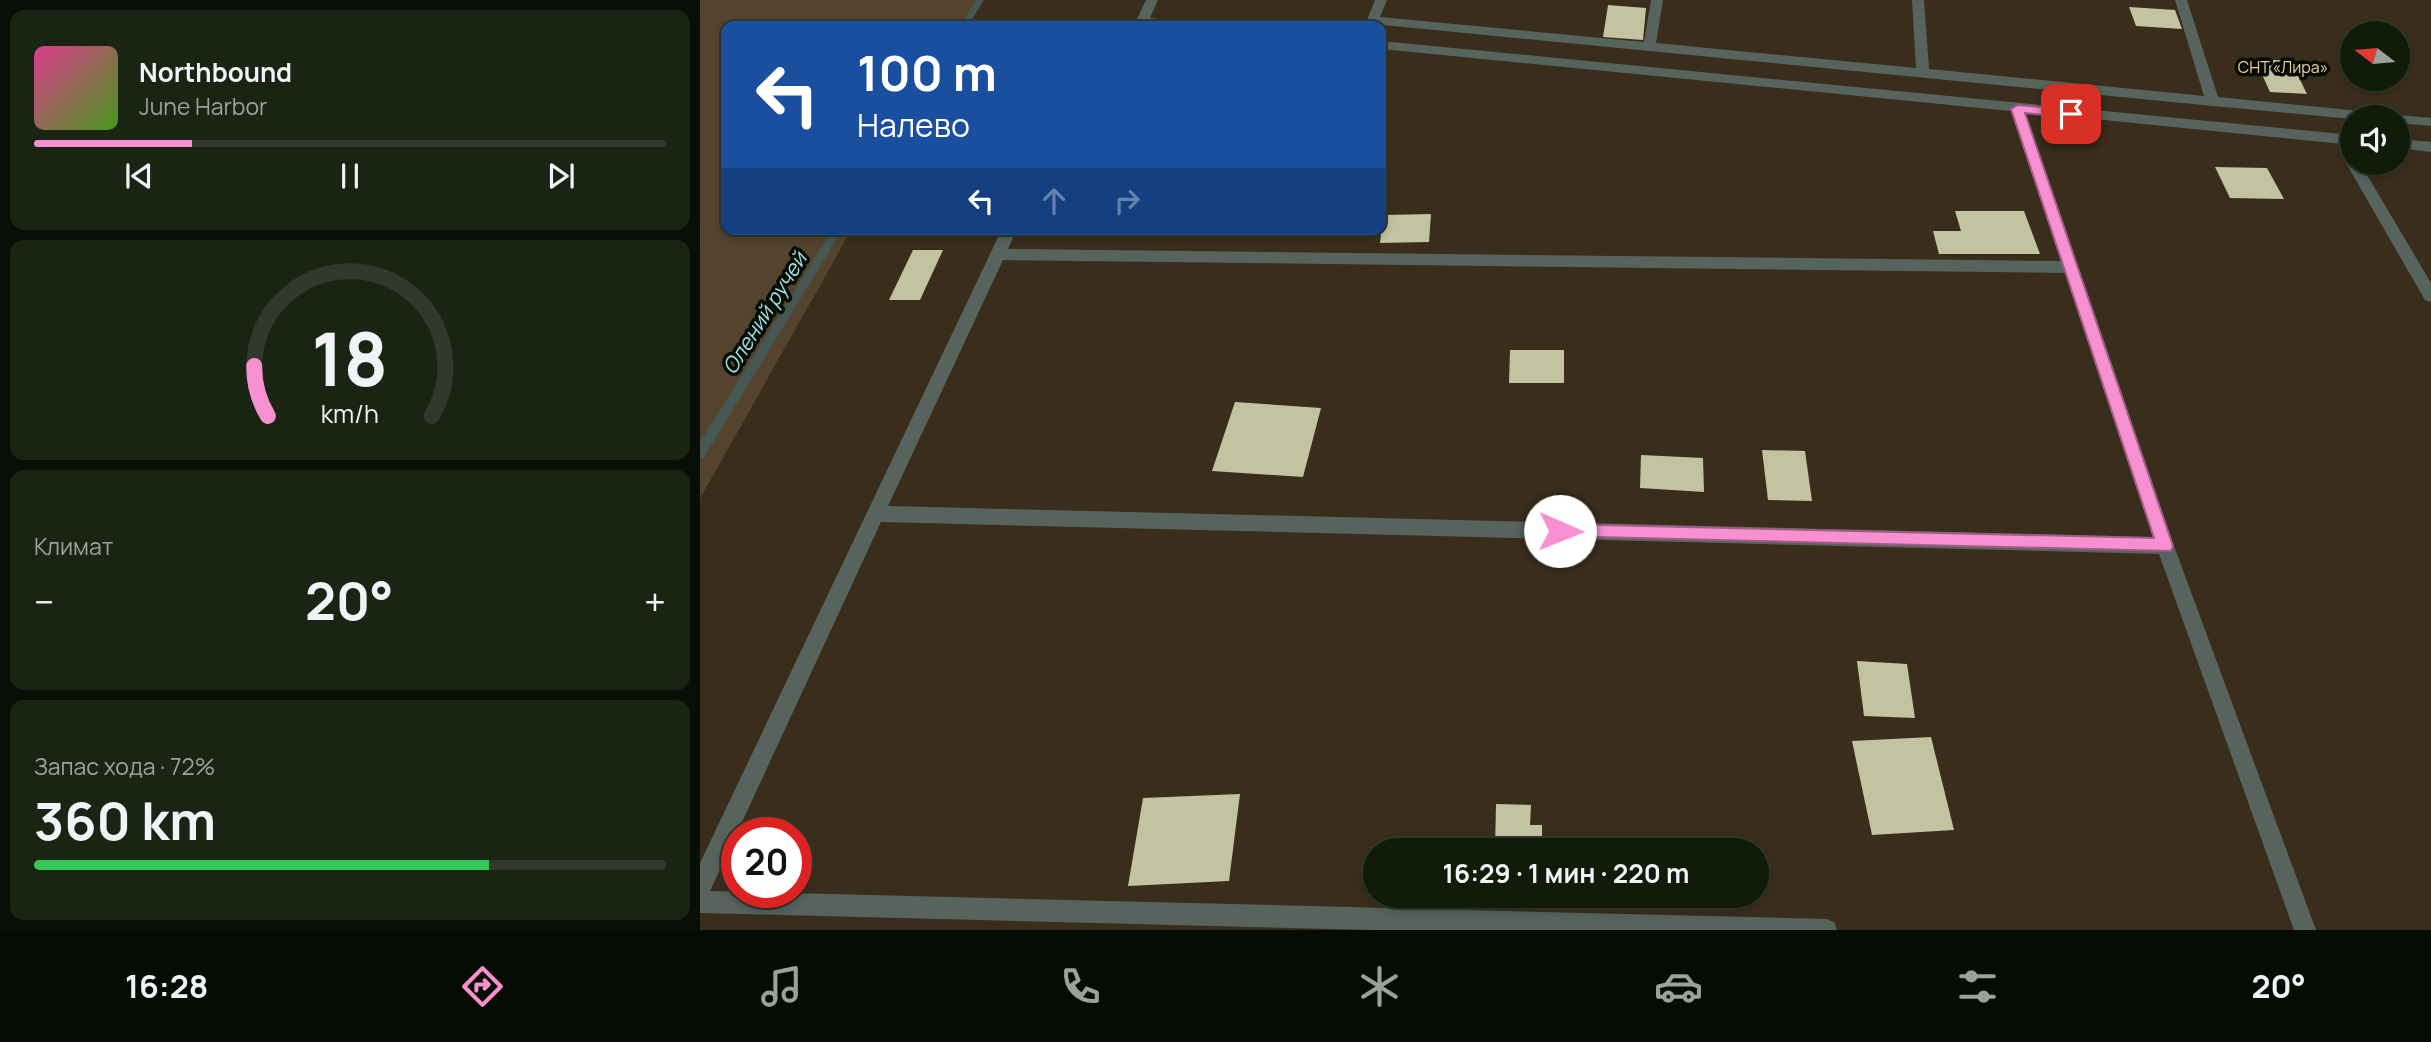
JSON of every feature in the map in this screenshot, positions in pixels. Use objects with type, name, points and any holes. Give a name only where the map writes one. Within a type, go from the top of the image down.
[{"type":"street","points":[[1140,21],[1152,0]]},
{"type":"street","points":[[1381,0],[1373,20],[1383,21]]},
{"type":"street","points":[[1649,48],[1657,0]]},
{"type":"street","points":[[1918,0],[1923,73]]},
{"type":"street","points":[[2181,0],[2213,102]]},
{"type":"street","points":[[1386,21],[2340,113]]},
{"type":"street","points":[[1386,46],[2340,140]]},
{"type":"street","points":[[2018,109],[2165,546],[2305,930]]},
{"type":"street","points":[[2410,120],[2431,122]]},
{"type":"street","points":[[2410,145],[2431,147]]},
{"type":"street","points":[[2360,175],[2431,296]]},
{"type":"street","points":[[700,887],[1007,235]]},
{"type":"street","points":[[998,254],[2069,267]]},
{"type":"street","points":[[874,514],[2165,546]]},
{"type":"street","points":[[700,902],[1826,930]]},
{"type":"green space","name":"СНТ «Лира»","points":[[981,0],[2431,0],[2431,930],[700,930],[700,499],[849,235],[1386,235],[1386,21],[969,21]]},
{"type":"shaded area","points":[[700,0],[981,0],[969,21],[721,21],[721,235],[849,235],[700,499]]},
{"type":"building","points":[[1608,5],[1646,8],[1643,40],[1603,37]]},
{"type":"building","points":[[2129,7],[2175,10],[2182,29],[2136,26]]},
{"type":"building","points":[[2255,59],[2291,61],[2307,94],[2270,92]]},
{"type":"building","points":[[2215,167],[2267,168],[2284,199],[2230,198]]},
{"type":"building","points":[[1955,211],[2024,211],[2040,254],[1939,254],[1933,231],[1961,231]]},
{"type":"building","points":[[1431,214],[1429,242],[1380,243],[1381,235],[1386,235],[1386,215]]},
{"type":"building","points":[[913,250],[943,250],[920,300],[889,300]]},
{"type":"building","points":[[1510,350],[1564,350],[1564,383],[1509,383]]},
{"type":"building","points":[[1235,402],[1321,408],[1303,477],[1212,471]]},
{"type":"building","points":[[1762,450],[1805,451],[1812,501],[1768,500]]},
{"type":"building","points":[[1641,455],[1703,458],[1704,492],[1640,488]]},
{"type":"building","points":[[1857,661],[1907,664],[1915,718],[1864,716]]},
{"type":"building","points":[[1931,737],[1954,830],[1872,835],[1852,741]]},
{"type":"building","points":[[1240,794],[1229,881],[1128,886],[1143,798]]},
{"type":"building","points":[[1496,804],[1531,805],[1530,825],[1542,825],[1542,838],[1495,838]]},
{"type":"waterway","name":"Олений ручей","points":[[967,21],[980,0]]},
{"type":"waterway","name":"Олений ручей","points":[[700,453],[834,235]]},
{"type":"route","points":[[1560,531],[2165,546],[2018,109],[2071,114]]}]
